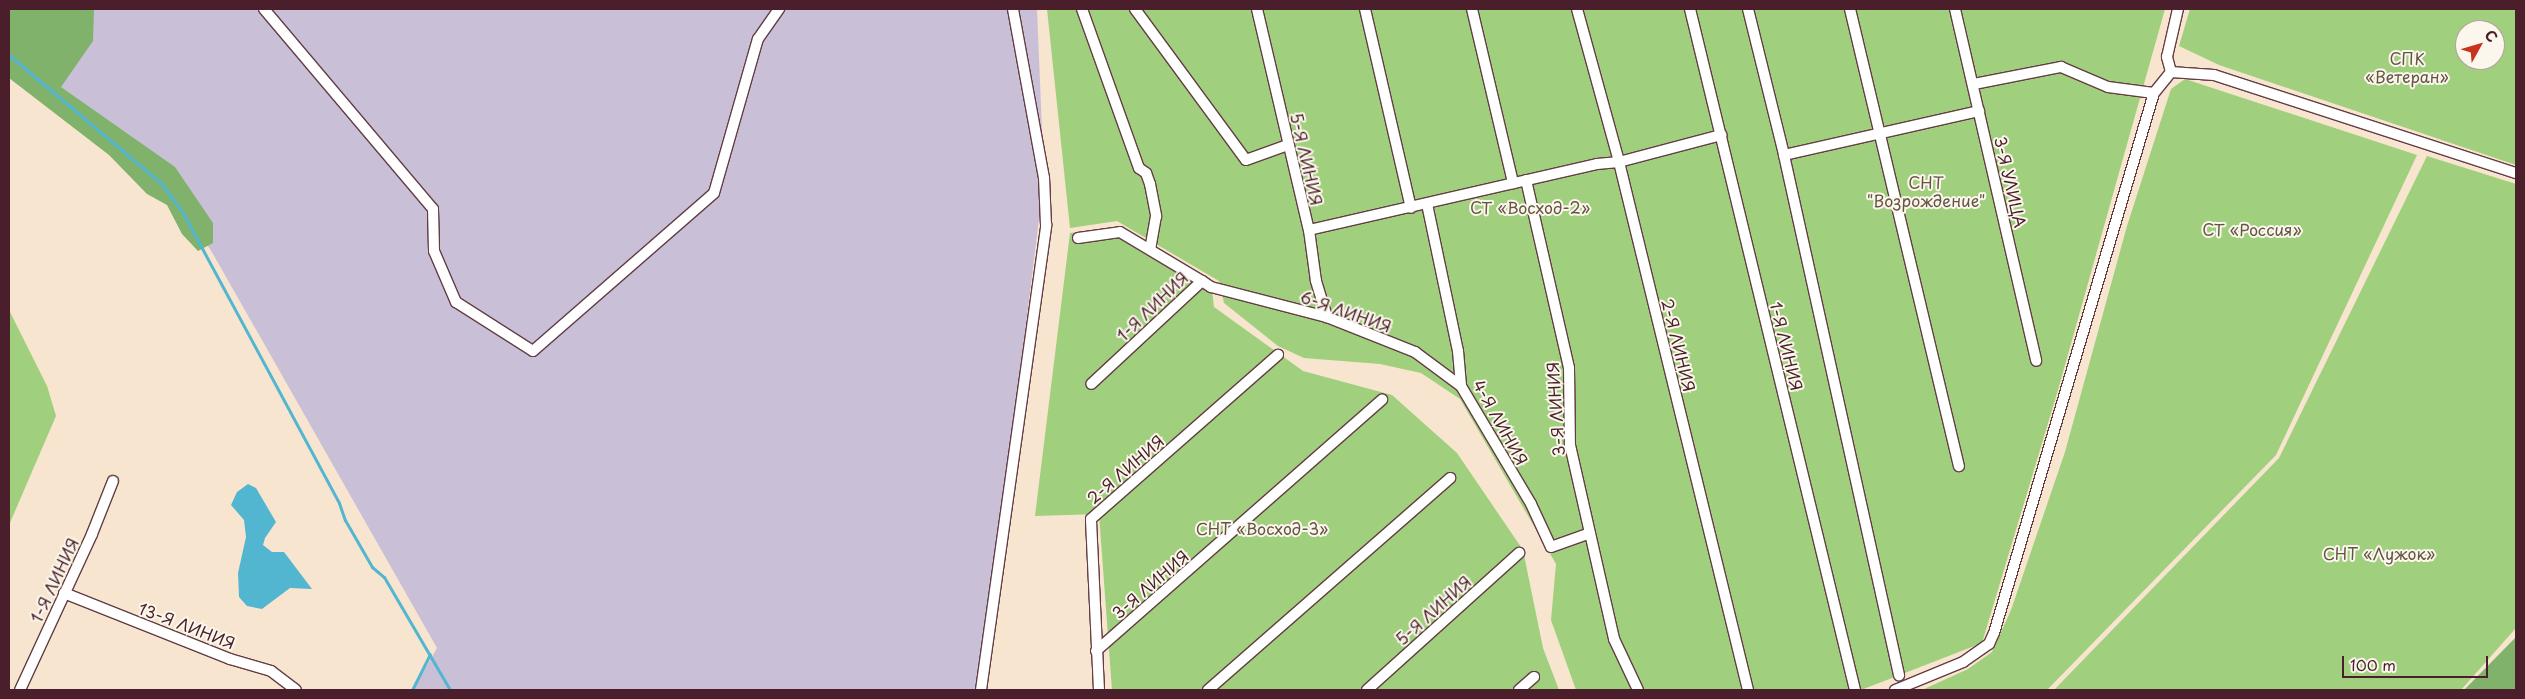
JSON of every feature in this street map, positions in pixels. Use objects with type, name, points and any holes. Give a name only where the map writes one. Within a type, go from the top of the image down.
[{"type":"street","points":[[264,9],[433,209],[434,250],[456,302],[533,350],[714,193],[758,39],[779,9]]},
{"type":"street","points":[[980,690],[1046,225],[1044,178],[1012,9]]},
{"type":"street","points":[[1082,9],[1139,168],[1146,173],[1150,184],[1156,216],[1150,248]]},
{"type":"street","points":[[1135,9],[1246,160],[1288,145]]},
{"type":"street","name":"5-Я ЛИНИЯ","points":[[1257,9],[1309,230],[1316,281],[1328,317]]},
{"type":"street","points":[[1365,9],[1411,208]]},
{"type":"street","points":[[1472,9],[1514,183]]},
{"type":"street","name":"2-Я ЛИНИЯ","points":[[1578,9],[1619,162],[1748,690]]},
{"type":"street","name":"1-Я ЛИНИЯ","points":[[1690,9],[1855,690]]},
{"type":"street","points":[[1748,9],[1784,155],[1899,675]]},
{"type":"street","points":[[1850,9],[1959,466]]},
{"type":"street","name":"3-Я УЛИЦА","points":[[1955,9],[1980,110],[2036,361]]},
{"type":"street","points":[[2172,72],[2167,57],[2178,9]]},
{"type":"street","points":[[1974,84],[2061,67],[2108,87],[2154,93]]},
{"type":"street","points":[[1895,690],[1963,662],[1989,644],[1994,633],[2154,93],[2172,72]]},
{"type":"street","points":[[2172,72],[2214,75],[2516,173]]},
{"type":"street","points":[[1784,155],[1980,110]]},
{"type":"street","points":[[1309,230],[1597,164],[1619,162],[1721,135]]},
{"type":"street","name":"3-Я ЛИНИЯ","points":[[1526,180],[1569,368],[1570,444],[1614,639],[1638,690]]},
{"type":"street","name":"4-Я ЛИНИЯ","points":[[1427,204],[1458,351],[1461,386],[1531,504],[1551,547],[1590,533]]},
{"type":"street","name":"1-Я ЛИНИЯ","points":[[1078,238],[1120,232],[1150,248],[1206,284],[1091,384]]},
{"type":"street","name":"6-Я ЛИНИЯ","points":[[1206,284],[1328,317],[1415,352],[1461,386]]},
{"type":"street","name":"2-Я ЛИНИЯ","points":[[1096,652],[1091,519],[1278,355]]},
{"type":"street","name":"3-Я ЛИНИЯ","points":[[1096,652],[1382,400]]},
{"type":"street","points":[[1208,690],[1450,478]]},
{"type":"street","name":"1-Я ЛИНИЯ","points":[[20,690],[113,481]]},
{"type":"street","name":"5-Я ЛИНИЯ","points":[[1367,690],[1519,553]]},
{"type":"street","name":"13-Я ЛИНИЯ","points":[[64,593],[230,659],[271,671],[296,690]]},
{"type":"street","points":[[1096,652],[1098,690]]},
{"type":"street","points":[[1519,690],[1534,677]]},
{"type":"shaded area","points":[[9,9],[1037,9],[1044,178],[981,690],[413,690],[437,648],[213,254],[162,173],[14,57]]},
{"type":"green space","points":[[9,9],[94,9],[93,41],[61,87],[175,167],[213,223],[213,243],[198,251],[182,234],[167,205],[147,194],[109,155],[9,78]]},
{"type":"green space","name":"СТ «Восход-2»","points":[[1047,9],[1687,9],[1855,690],[1576,690],[1551,620],[1556,564],[1460,399],[1421,373],[1380,364],[1304,358],[1278,346],[1224,303],[1219,281],[1117,221],[1070,228]]},
{"type":"green space","name":"СНТ \"Возрождение\"","points":[[1694,9],[2165,9],[2058,390],[1982,643],[1861,690]]},
{"type":"green space","name":"СПК «Ветеран»","points":[[2190,9],[2516,9],[2516,165],[2219,65],[2179,46]]},
{"type":"green space","name":"СТ «Россия»","points":[[2185,79],[2417,155],[2276,455],[2047,690],[1922,690],[1968,669],[1992,652],[2011,610],[2065,452],[2127,226],[2171,89]]},
{"type":"green space","name":"СНТ «Лужок»","points":[[2427,156],[2516,184],[2516,628],[2461,690],[2054,690],[2279,458]]},
{"type":"green space","name":"СНТ «Восход-3»","points":[[1122,227],[1211,282],[1214,307],[1303,371],[1392,395],[1457,453],[1523,550],[1543,648],[1559,690],[1112,690],[1099,514],[1035,516],[1070,233]]},
{"type":"green space","points":[[9,310],[47,386],[56,416],[9,525]]},
{"type":"green space","points":[[2516,637],[2516,690],[2464,690]]},
{"type":"water","points":[[248,484],[256,488],[276,522],[265,538],[263,545],[272,552],[284,552],[312,589],[290,588],[262,609],[247,606],[239,597],[238,573],[246,537],[244,520],[231,505],[237,492]]},
{"type":"waterway","points":[[9,55],[162,184],[183,213],[339,503],[345,520],[372,567],[384,577],[450,690]]},
{"type":"waterway","points":[[412,690],[430,654]]}]
